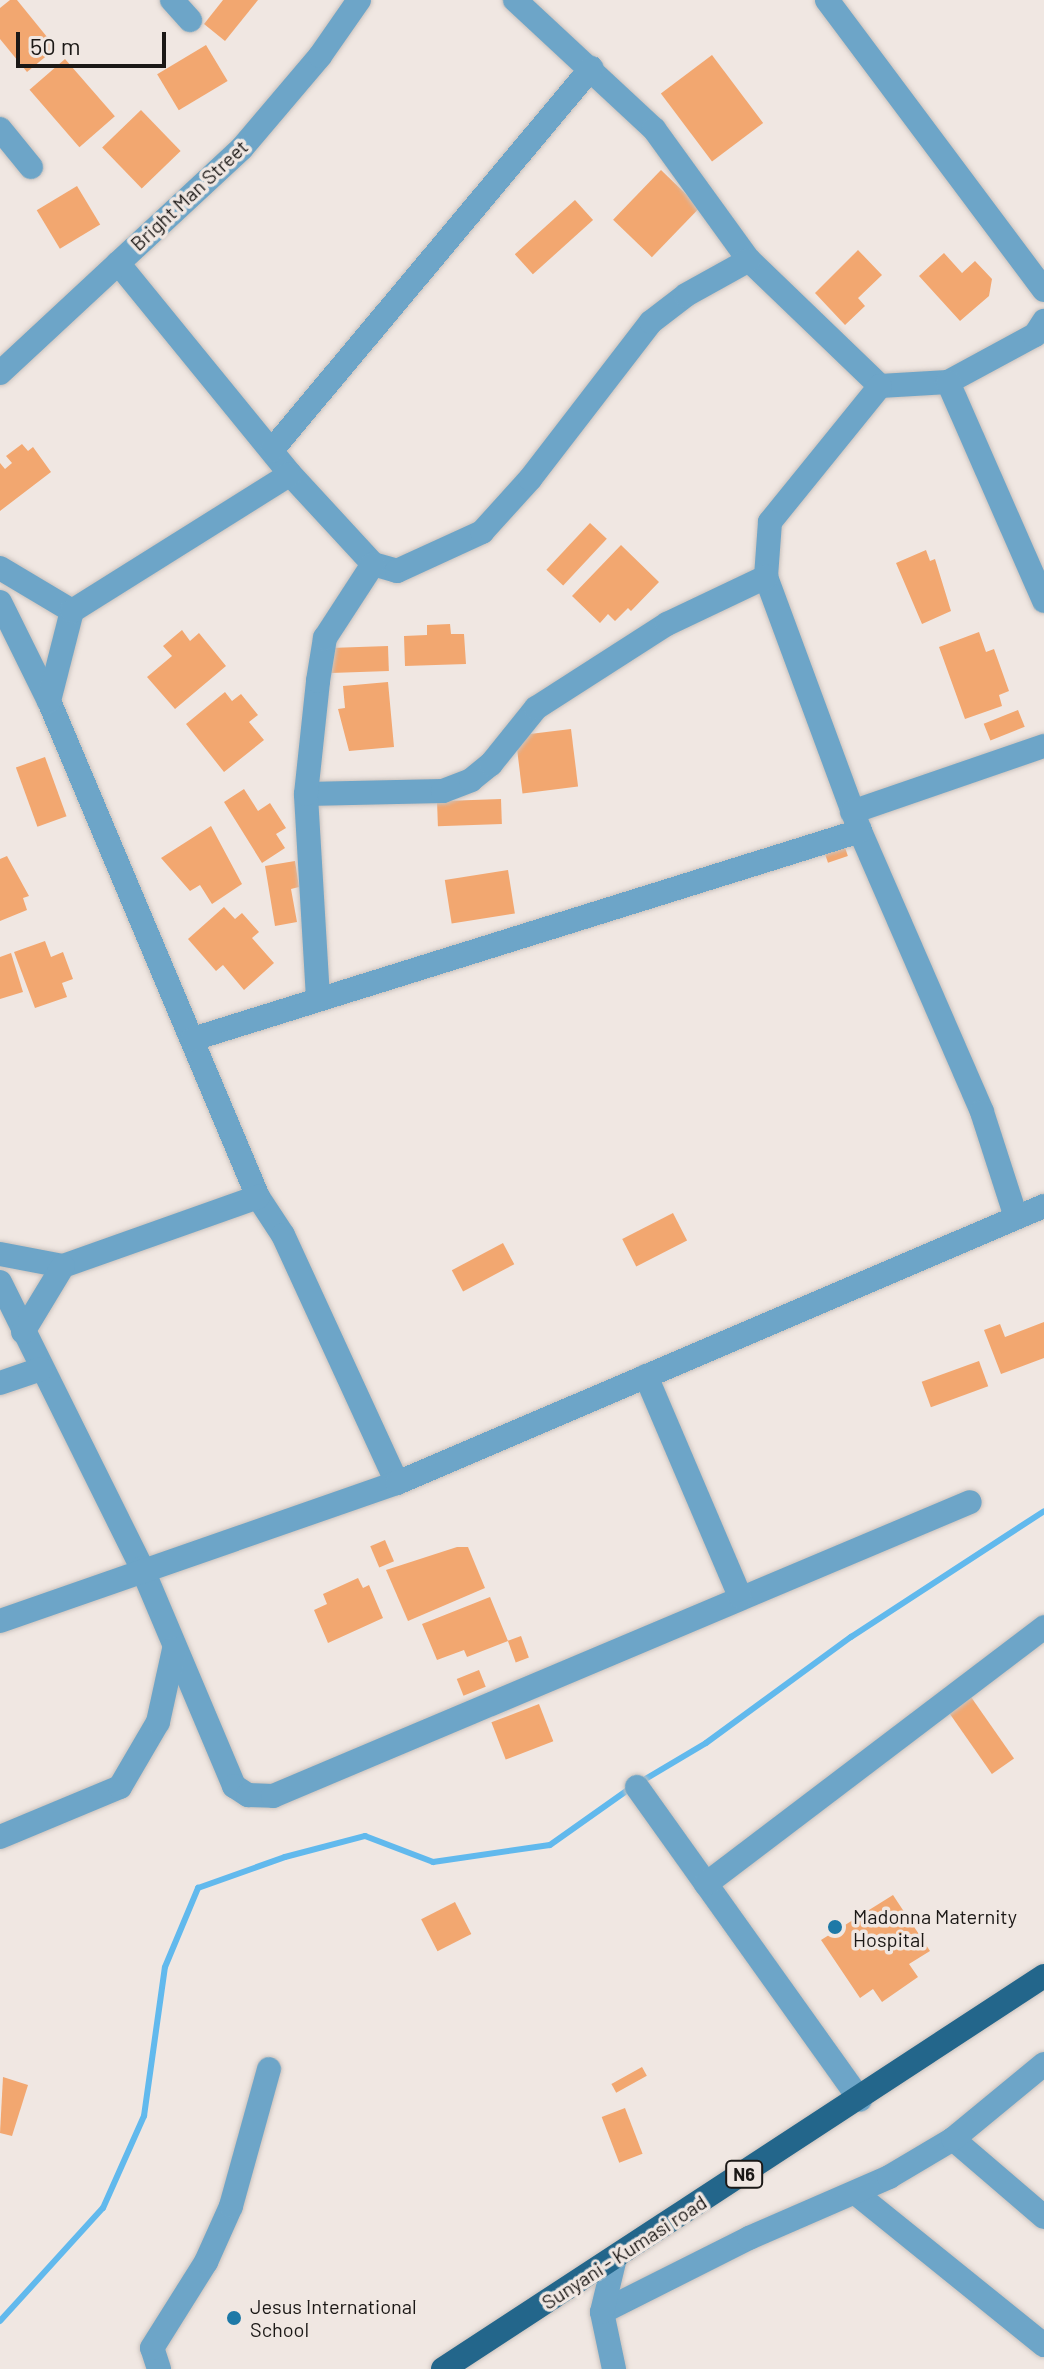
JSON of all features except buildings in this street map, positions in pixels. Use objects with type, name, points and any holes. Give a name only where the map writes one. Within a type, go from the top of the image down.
[{"type":"main road","name":"Sunyani - Kumasi road","points":[[443,2369],[860,2100],[1044,1976]]},
{"type":"street","points":[[172,0],[190,20]]},
{"type":"street","name":"Bright Man Street","points":[[0,373],[242,148],[320,56],[359,0]]},
{"type":"street","points":[[515,0],[654,129],[749,260],[880,386],[948,382],[1035,335],[1044,321]]},
{"type":"street","points":[[827,0],[1044,290]]},
{"type":"street","points":[[272,450],[591,68]]},
{"type":"street","points":[[0,129],[31,167]]},
{"type":"street","points":[[118,263],[290,474],[373,564],[397,571],[482,532],[530,479],[651,322],[686,295],[749,260]]},
{"type":"street","points":[[948,382],[1044,601]]},
{"type":"street","points":[[880,386],[770,522],[766,577],[856,822],[982,1112],[1016,1217]]},
{"type":"street","points":[[49,701],[72,611],[290,474]]},
{"type":"street","points":[[318,998],[306,794],[325,638],[373,564]]},
{"type":"street","points":[[0,568],[72,611]]},
{"type":"street","points":[[306,794],[443,791],[471,780],[491,764],[536,708],[667,624],[766,577]]},
{"type":"street","points":[[0,602],[49,701],[258,1197],[283,1235],[397,1483]]},
{"type":"street","points":[[193,1039],[856,822],[1044,746]]},
{"type":"street","points":[[0,1254],[63,1266],[258,1197]]},
{"type":"street","points":[[0,1621],[142,1568],[397,1483],[1044,1206]]},
{"type":"street","points":[[23,1332],[63,1266]]},
{"type":"street","points":[[0,1282],[142,1568],[234,1786],[248,1795],[273,1796],[740,1596],[970,1502]]},
{"type":"street","points":[[0,1383],[41,1369]]},
{"type":"street","points":[[646,1376],[740,1596]]},
{"type":"street","points":[[706,1884],[1044,1627]]},
{"type":"street","points":[[0,1837],[120,1787],[158,1722],[174,1649]]},
{"type":"street","points":[[637,1787],[860,2100]]},
{"type":"street","points":[[602,2312],[749,2238],[858,2195],[953,2139],[1044,2064]]},
{"type":"street","points":[[159,2369],[152,2348],[206,2262],[231,2206],[269,2069]]},
{"type":"street","points":[[953,2139],[1044,2217]]},
{"type":"street","points":[[858,2195],[1044,2345]]},
{"type":"street","points":[[614,2369],[602,2312],[615,2258]]},
{"type":"waterway","points":[[642,1781],[706,1743],[851,1637],[1044,1511]]},
{"type":"waterway","points":[[0,2321],[103,2208],[144,2116],[165,1967],[198,1888],[285,1857],[365,1836],[433,1862],[550,1845],[632,1787]]},
{"type":"place","name":"Madonna Maternity Hospital","points":[[835,1927]]},
{"type":"place","name":"Jesus International School","points":[[234,2318]]}]
